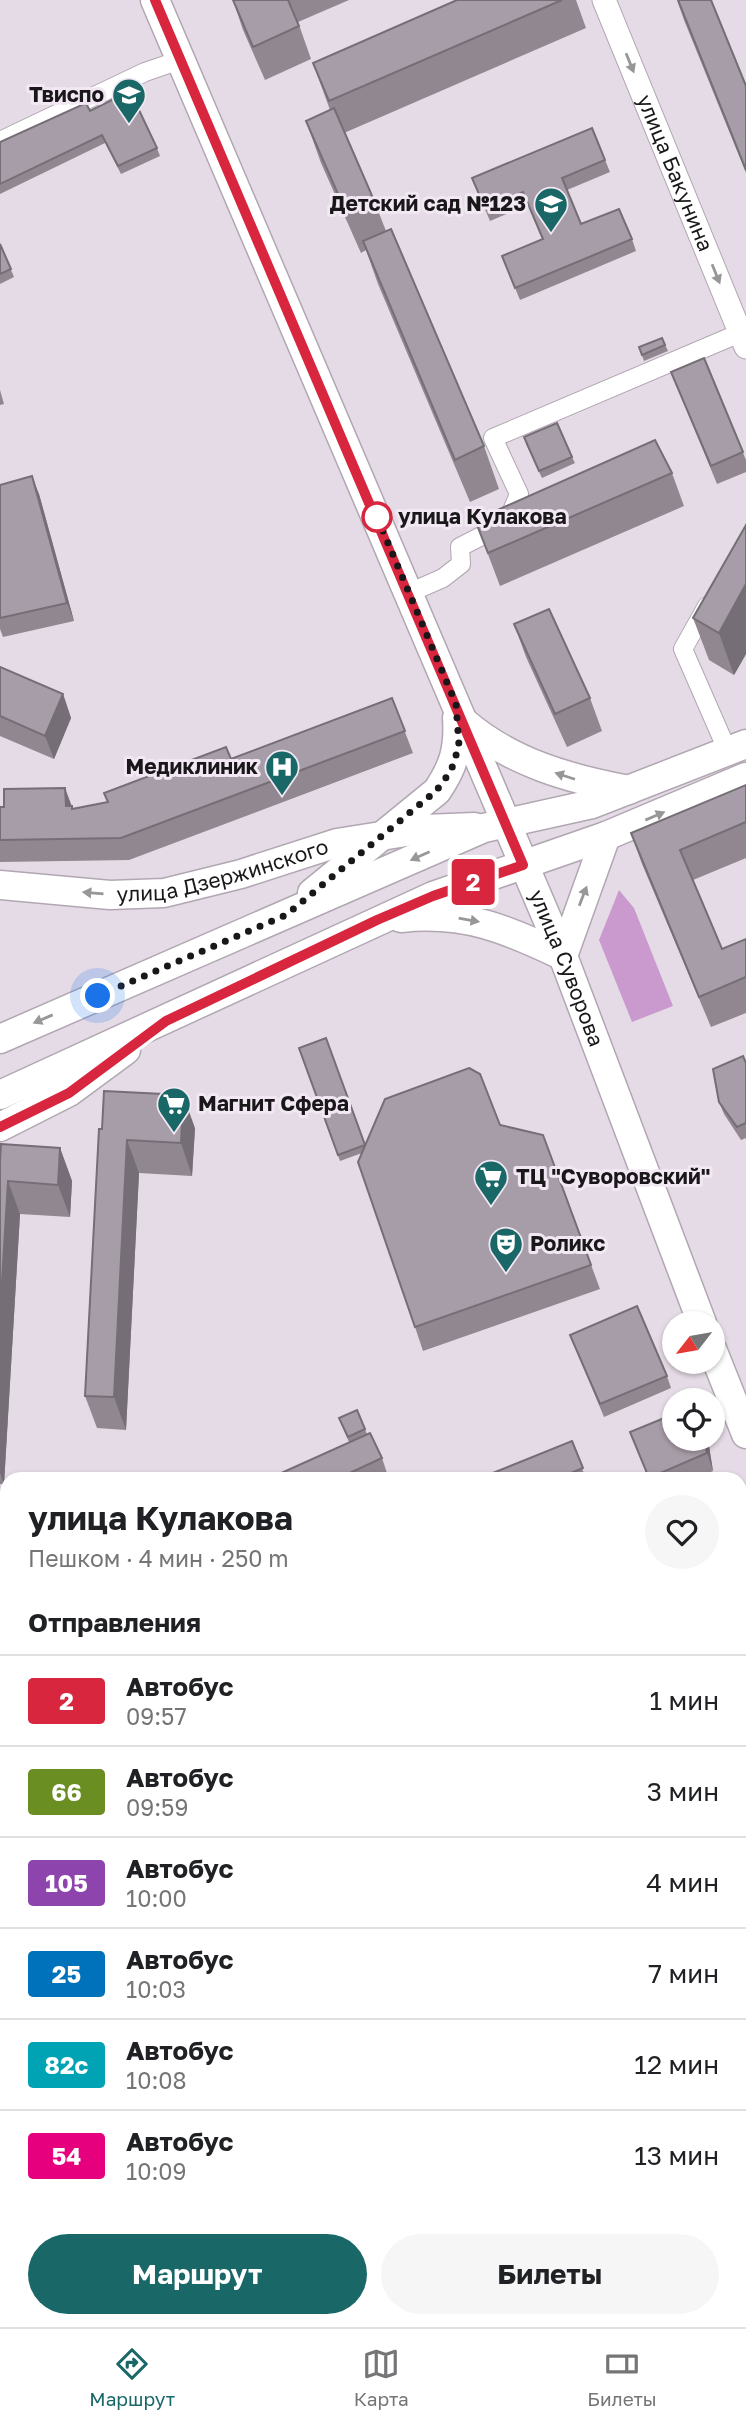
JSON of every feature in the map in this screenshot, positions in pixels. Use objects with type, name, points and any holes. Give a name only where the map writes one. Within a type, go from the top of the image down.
[{"type":"main road","name":"улица Суворова","points":[[155,0],[460,713],[495,826],[523,865],[563,956],[697,1311]]},
{"type":"main road","points":[[460,713],[508,752],[547,770],[581,781],[632,790]]},
{"type":"main road","points":[[286,915],[436,791],[451,771],[459,746],[460,713]]},
{"type":"main road","points":[[5,1036],[495,826],[592,804],[737,748]]},
{"type":"main road","points":[[0,1095],[433,896],[606,836],[746,777]]},
{"type":"main road","name":"улица Дзержинского","points":[[0,885],[110,895],[164,893],[241,874],[337,843],[449,826],[495,826]]},
{"type":"main road","points":[[377,920],[425,915],[471,919],[506,930],[563,956],[606,836]]},
{"type":"main road","points":[[0,1127],[69,1093],[166,1021]]},
{"type":"main road","points":[[722,1374],[746,1434]]},
{"type":"street","name":"улица Бакунина","points":[[604,0],[743,340]]},
{"type":"street","points":[[0,141],[145,72],[180,60]]},
{"type":"street","points":[[409,593],[461,564],[460,547],[507,523],[519,494],[493,438],[743,340]]},
{"type":"street","points":[[714,593],[683,649],[737,748]]},
{"type":"shaded area","points":[[619,890],[634,908],[673,1006],[632,1022],[599,940]]},
{"type":"building","points":[[233,0],[288,0],[299,26],[253,47]]},
{"type":"building","points":[[457,0],[562,0],[329,101],[313,63]]},
{"type":"building","points":[[678,0],[711,0],[746,86],[746,170]]},
{"type":"building","points":[[130,91],[157,148],[118,166],[102,135],[0,184],[0,142],[86,103],[90,111]]},
{"type":"building","points":[[334,108],[373,198],[345,210],[306,121]]},
{"type":"building","points":[[592,128],[605,160],[562,178],[581,224],[619,209],[632,239],[515,288],[502,256],[543,239],[523,192],[485,208],[472,178]]},
{"type":"building","points":[[391,229],[484,446],[455,460],[363,241]]},
{"type":"building","points":[[0,244],[11,269],[0,274]]},
{"type":"building","points":[[662,338],[665,345],[642,355],[639,347]]},
{"type":"building","points":[[704,358],[743,452],[711,466],[671,372]]},
{"type":"building","points":[[557,423],[572,457],[539,471],[524,437]]},
{"type":"building","points":[[655,440],[672,473],[488,553],[475,520]]},
{"type":"building","points":[[32,476],[67,603],[0,618],[0,485]]},
{"type":"building","points":[[746,525],[746,584],[719,633],[693,618]]},
{"type":"building","points":[[549,609],[590,698],[555,714],[514,624]]},
{"type":"building","points":[[0,667],[63,694],[45,736],[0,716]]},
{"type":"building","points":[[392,698],[405,731],[121,838],[0,840],[0,807],[4,807],[4,789],[65,788],[66,806],[72,806],[72,809],[108,802],[104,793],[226,747],[231,759]]},
{"type":"building","points":[[746,785],[746,822],[680,850],[722,949],[746,939],[746,977],[699,997],[631,833]]},
{"type":"building","points":[[326,1038],[365,1145],[338,1155],[299,1048]]},
{"type":"building","points":[[743,1056],[746,1063],[746,1123],[737,1127],[719,1102],[713,1069]]},
{"type":"building","points":[[469,1068],[480,1074],[500,1125],[543,1135],[591,1265],[415,1327],[358,1162],[385,1099]]},
{"type":"building","points":[[104,1091],[183,1095],[181,1143],[127,1140],[114,1397],[85,1396],[99,1129],[102,1129]]},
{"type":"building","points":[[1,1144],[60,1148],[58,1185],[8,1181],[0,1315],[0,1161]]},
{"type":"building","points":[[637,1306],[662,1364],[662,1374],[667,1376],[600,1404],[570,1335]]},
{"type":"building","points":[[357,1410],[365,1429],[348,1437],[339,1418]]},
{"type":"building","points":[[662,1419],[662,1451],[707,1451],[663,1472],[647,1472],[630,1432]]},
{"type":"building","points":[[370,1433],[382,1458],[352,1472],[284,1472]]},
{"type":"building","points":[[572,1441],[583,1468],[574,1472],[495,1472]]},
{"type":"bus line","name":"2","points":[[0,1127],[69,1093],[166,1021],[377,920],[433,896],[523,865],[155,0]]},
{"type":"place","name":"Твиспо","points":[[129,125]]},
{"type":"place","name":"Детский сад №123","points":[[551,234]]},
{"type":"place","name":"улица Кулакова","points":[[377,517]]},
{"type":"place","name":"Медиклиник","points":[[282,797]]},
{"type":"place","name":"Магнит Сфера","points":[[174,1134]]},
{"type":"place","name":"ТЦ \"Суворовский\"","points":[[491,1207]]},
{"type":"place","name":"Роликс","points":[[506,1274]]},
{"type":"route","points":[[98,996],[286,915],[436,791],[451,771],[459,746],[456,704],[377,517]]}]
